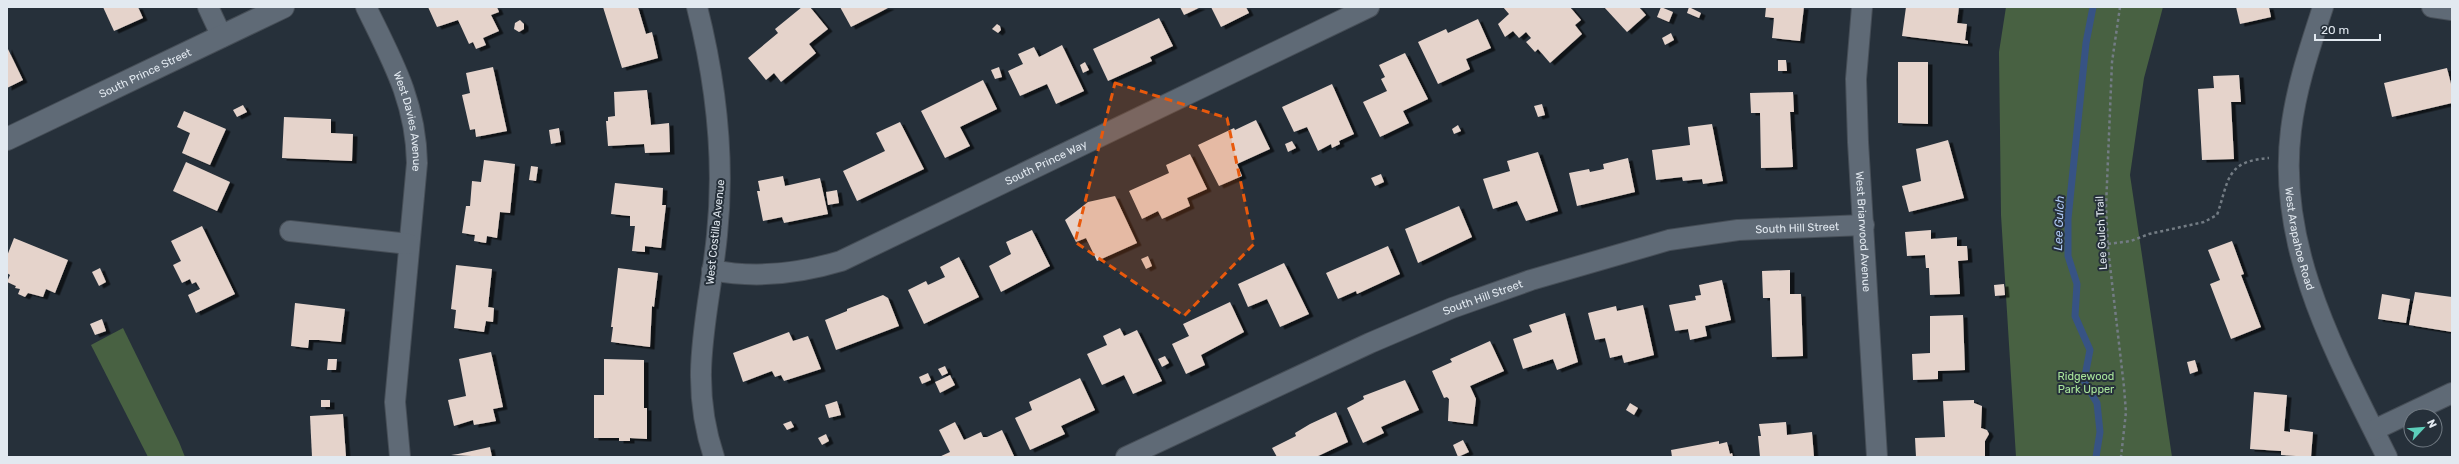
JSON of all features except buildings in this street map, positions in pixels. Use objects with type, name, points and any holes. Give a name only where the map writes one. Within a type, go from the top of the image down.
[{"type":"street","points":[[208,7],[222,36]]},
{"type":"street","name":"South Prince Street","points":[[7,139],[283,7]]},
{"type":"street","name":"West Davies Avenue","points":[[366,7],[398,72],[416,133],[417,163],[408,244],[395,402],[400,457]]},
{"type":"street","name":"West Costilla Avenue","points":[[697,7],[708,53],[716,103],[721,174],[717,236],[700,362],[702,412],[714,457]]},
{"type":"street","name":"South Prince Way","points":[[712,270],[731,274],[777,275],[812,270],[841,261],[1369,7]]},
{"type":"street","name":"West Briarwood Avenue","points":[[1862,7],[1856,79],[1877,457]]},
{"type":"street","name":"West Arapahoe Road","points":[[2323,7],[2298,95],[2291,131],[2289,159],[2293,215],[2300,258],[2319,314],[2387,457]]},
{"type":"street","points":[[2432,7],[2452,10]]},
{"type":"street","name":"South Hill Street","points":[[1126,457],[1370,343],[1452,308],[1532,280],[1669,240],[1738,230],[1864,225]]},
{"type":"street","points":[[290,232],[408,244]]},
{"type":"street","points":[[2374,430],[2452,393]]},
{"type":"path","name":"Lee Gulch Trail","points":[[2120,7],[2112,62],[2106,207],[2108,244],[2125,400],[2121,457]]},
{"type":"path","points":[[2108,244],[2131,241],[2149,234],[2204,222],[2216,215],[2225,184],[2233,169],[2255,159],[2289,159]]},
{"type":"highlighted area","points":[[1115,83],[1227,118],[1254,244],[1184,316],[1075,242]]},
{"type":"green space","name":"Ridgewood Park Upper","points":[[2006,7],[2163,7],[2144,78],[2130,175],[2172,457],[2016,457],[2001,215],[1999,52]]},
{"type":"green space","points":[[123,328],[185,457],[148,457],[91,345]]},
{"type":"waterway","name":"Lee Gulch","points":[[2093,7],[2086,43],[2068,219],[2068,256],[2077,284],[2075,316],[2090,350],[2084,381],[2097,403],[2100,432],[2096,457]]}]
